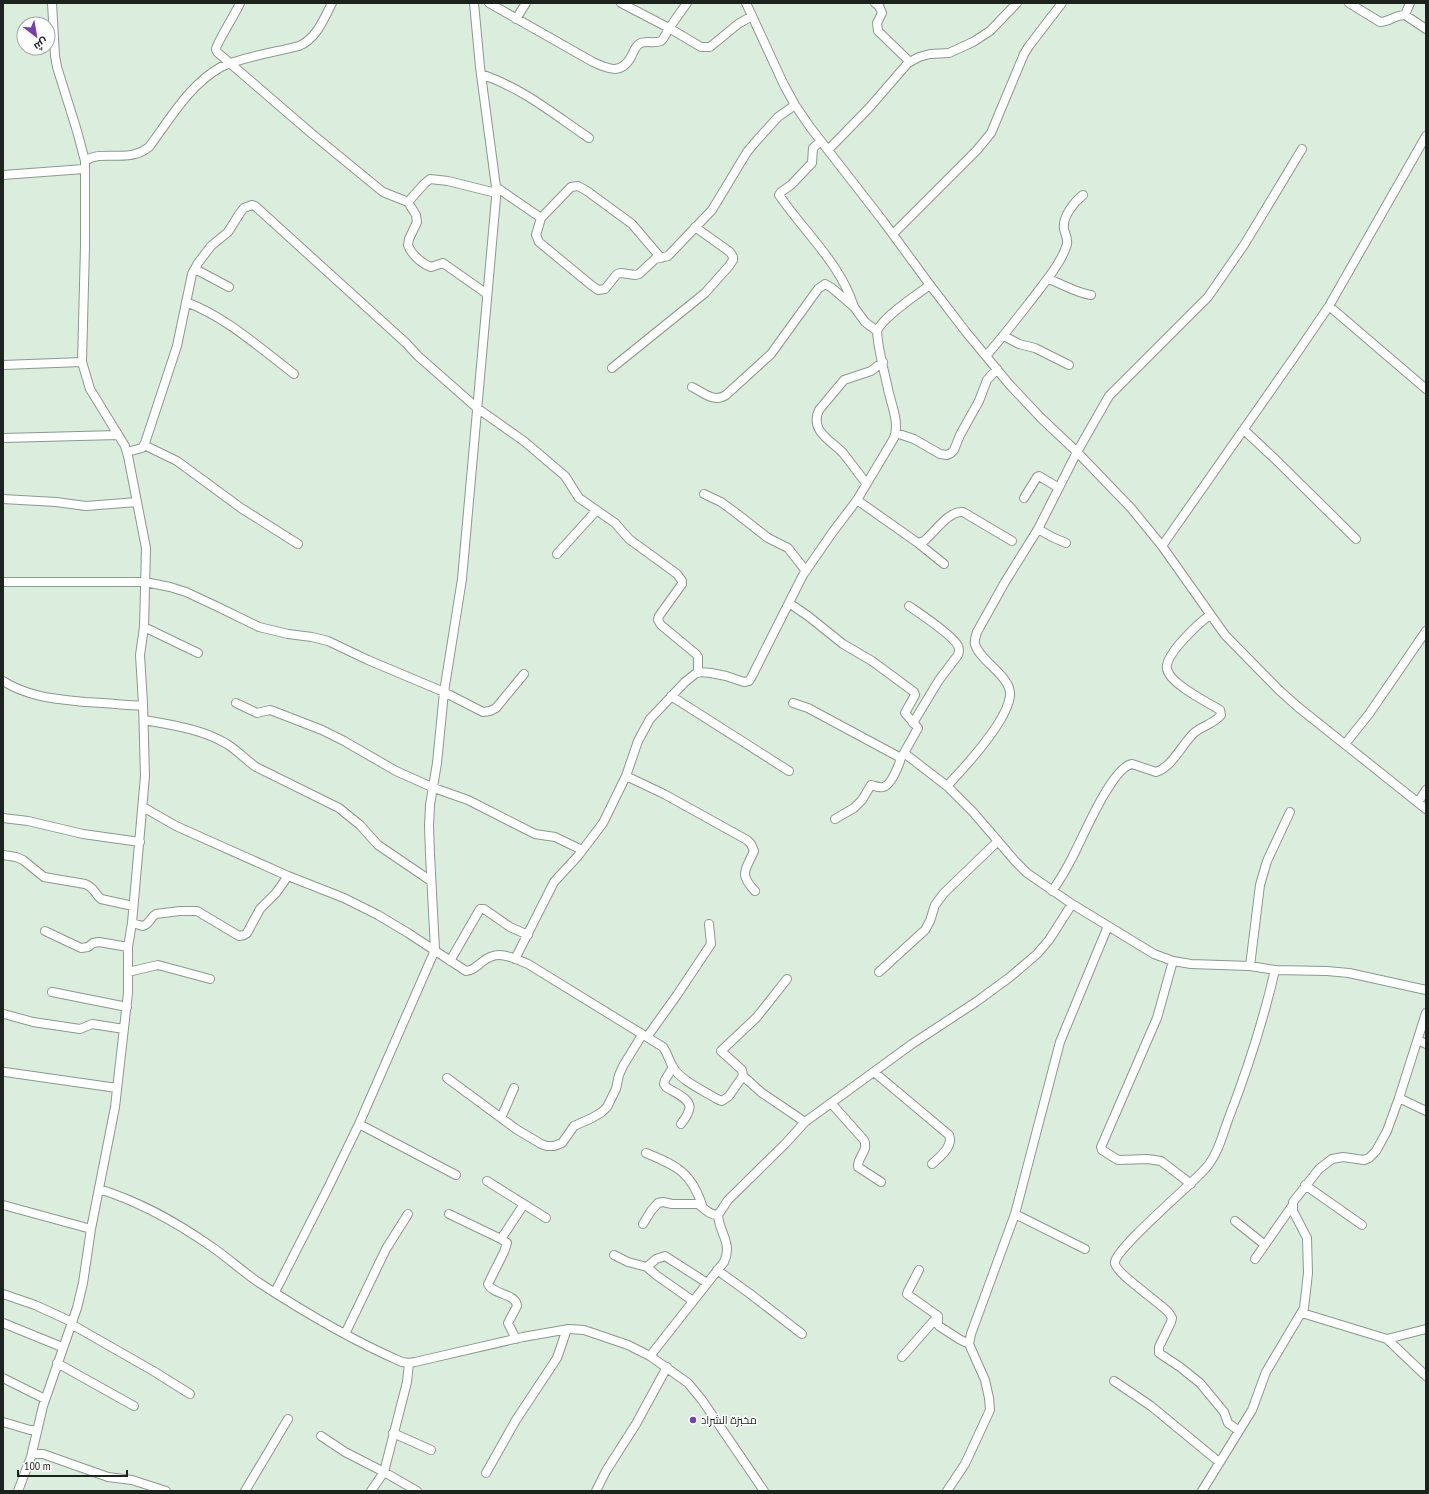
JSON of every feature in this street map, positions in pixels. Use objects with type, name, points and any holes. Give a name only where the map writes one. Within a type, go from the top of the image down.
[{"type":"street","points":[[18,1491],[32,1453],[45,1399],[81,1293],[91,1229],[108,1144],[124,1029],[128,972],[128,947],[132,924],[145,776],[144,720],[140,655],[144,627],[145,539],[127,452],[90,389],[82,362],[85,246],[84,165],[55,56],[52,3]]},
{"type":"street","points":[[240,3],[216,49],[221,56],[383,192],[408,202],[416,215],[417,222],[408,243],[411,252],[427,266],[431,267],[440,263],[448,266],[487,294]]},
{"type":"street","points":[[3,175],[84,165],[93,157],[134,155],[149,147],[184,99],[214,72],[231,63],[305,44],[317,30],[332,3]]},
{"type":"street","points":[[275,1292],[328,1188],[358,1124],[435,950],[429,826],[430,805],[438,764],[444,692],[462,579],[496,190],[481,74],[474,3]]},
{"type":"street","points":[[489,3],[593,62],[611,69],[620,68],[628,62],[637,46],[640,44],[660,42],[663,40],[669,28],[687,3]]},
{"type":"street","points":[[516,18],[526,3]]},
{"type":"street","points":[[622,3],[669,28],[694,44],[707,48],[738,24],[752,16]]},
{"type":"street","points":[[746,3],[795,105],[930,285],[986,356],[1041,418],[1120,496],[1162,546],[1225,635],[1279,690],[1298,707],[1426,809]]},
{"type":"street","points":[[875,3],[880,6],[882,13],[877,23],[878,31],[910,62]]},
{"type":"street","points":[[828,150],[869,108],[910,62],[919,57],[930,54],[949,53],[972,42],[990,31],[1017,3]]},
{"type":"street","points":[[893,234],[991,134],[1029,46],[1062,3]]},
{"type":"street","points":[[1349,3],[1380,22],[1405,14],[1426,29]]},
{"type":"street","points":[[1405,14],[1410,3]]},
{"type":"street","points":[[481,74],[502,81],[516,89],[589,138]]},
{"type":"street","points":[[661,258],[632,224],[578,186],[571,187],[541,218],[536,235],[537,240],[598,290],[605,289],[617,274],[639,274],[654,260],[661,258],[668,256],[702,221],[718,202],[738,167],[758,138],[778,117],[795,105]]},
{"type":"street","points":[[1162,546],[1329,306],[1426,136]]},
{"type":"street","points":[[821,141],[813,148],[812,164],[779,195],[835,267],[847,288],[854,307]]},
{"type":"street","points":[[947,786],[986,742],[998,724],[1010,696],[1006,683],[977,649],[975,640],[977,632],[1005,582],[1038,529],[1077,452],[1109,396],[1208,297],[1244,246],[1302,149]]},
{"type":"street","points":[[408,202],[430,179],[448,181],[496,190],[541,218]]},
{"type":"street","points":[[986,356],[1004,336],[1048,279],[1067,242],[1064,229],[1065,218],[1078,199],[1083,195]]},
{"type":"street","points":[[127,452],[142,448],[144,445],[177,346],[190,281],[195,269],[211,246],[228,232],[244,208],[252,205],[256,206],[406,343],[418,356],[477,408],[525,442],[565,476],[579,498],[615,523],[629,539],[680,576],[682,584],[659,616],[658,620],[661,625],[696,654],[698,657],[698,673]]},
{"type":"street","points":[[612,368],[705,293],[733,260],[730,252],[695,227]]},
{"type":"street","points":[[195,269],[229,287]]},
{"type":"street","points":[[1048,279],[1059,282],[1080,294],[1091,295]]},
{"type":"street","points":[[692,387],[715,399],[721,399],[772,354],[818,289],[825,284],[832,288],[854,307],[865,322],[877,331]]},
{"type":"street","points":[[515,959],[551,887],[603,823],[626,776],[642,732],[650,719],[690,676],[698,673],[726,676],[744,682],[749,681],[806,571],[857,500],[896,433],[896,423],[882,362],[877,331],[882,323],[930,285]]},
{"type":"street","points":[[186,302],[215,315],[294,374]]},
{"type":"street","points":[[1329,306],[1426,389]]},
{"type":"street","points":[[1004,336],[1019,344],[1035,348],[1069,365]]},
{"type":"street","points":[[3,365],[82,362]]},
{"type":"street","points":[[866,483],[842,452],[823,436],[819,428],[817,415],[819,410],[844,380],[871,371],[882,362]]},
{"type":"street","points":[[896,433],[914,439],[940,454],[951,454],[979,401],[987,380],[997,369]]},
{"type":"street","points":[[1244,430],[1356,539]]},
{"type":"street","points":[[3,438],[118,435]]},
{"type":"street","points":[[144,445],[178,461],[241,508],[298,544]]},
{"type":"street","points":[[1024,498],[1039,476],[1059,488]]},
{"type":"street","points":[[704,494],[736,513],[768,538],[788,548],[806,571]]},
{"type":"street","points":[[3,499],[56,502],[86,506],[137,502]]},
{"type":"street","points":[[857,500],[918,543],[944,564]]},
{"type":"street","points":[[557,554],[596,510]]},
{"type":"street","points":[[918,543],[928,538],[950,516],[959,511],[1012,541]]},
{"type":"street","points":[[1038,529],[1066,543]]},
{"type":"street","points":[[3,582],[145,582],[186,592],[259,627],[288,634],[316,637],[328,641],[368,660],[444,692],[483,712],[496,708],[524,674]]},
{"type":"street","points":[[789,603],[843,644],[872,661],[915,694],[904,711],[918,728],[888,784],[882,787],[871,786],[862,800],[854,808],[835,819]]},
{"type":"street","points":[[909,606],[948,636],[957,644],[959,650],[958,655],[939,680],[914,723]]},
{"type":"street","points":[[1052,891],[1073,857],[1096,809],[1124,767],[1132,764],[1156,772],[1159,771],[1169,764],[1194,733],[1221,715],[1220,710],[1183,688],[1167,670],[1168,664],[1185,637],[1210,615]]},
{"type":"street","points":[[144,627],[198,653]]},
{"type":"street","points":[[1345,744],[1368,714],[1426,631]]},
{"type":"street","points":[[3,681],[25,692],[42,697],[143,706]]},
{"type":"street","points":[[671,696],[789,771]]},
{"type":"street","points":[[236,703],[255,712],[270,710],[274,711],[322,730],[396,771],[434,788],[468,800],[535,834],[555,837],[582,850]]},
{"type":"street","points":[[793,703],[808,708],[903,755],[947,786],[1027,873],[1072,904],[1154,954],[1173,961],[1191,964],[1250,966],[1274,970],[1349,973],[1426,990]]},
{"type":"street","points":[[144,720],[201,732],[235,749],[256,768],[339,808],[360,825],[378,845],[431,881]]},
{"type":"street","points":[[626,776],[664,794],[747,840],[751,844],[754,851],[746,866],[745,878],[755,891]]},
{"type":"street","points":[[1418,802],[1426,790]]},
{"type":"street","points":[[143,807],[176,826],[366,909],[392,923],[466,971],[474,969],[492,955],[499,954],[528,964],[663,1047],[667,1052],[676,1072],[717,1099],[722,1100],[729,1096],[743,1076]]},
{"type":"street","points":[[1250,966],[1260,885],[1267,861],[1290,812]]},
{"type":"street","points":[[3,818],[28,821],[83,834],[140,842]]},
{"type":"street","points":[[879,972],[925,930],[930,921],[935,905],[944,892],[998,841]]},
{"type":"street","points":[[3,856],[16,857],[23,860],[44,878],[85,884],[91,886],[101,898],[133,906]]},
{"type":"street","points":[[132,924],[143,926],[148,923],[152,916],[156,914],[191,910],[202,913],[239,936],[244,935],[247,933],[260,909],[276,893],[288,876]]},
{"type":"street","points":[[650,1356],[727,1255],[727,1242],[720,1228],[718,1215],[728,1200],[780,1150],[805,1122],[912,1044],[976,1002],[1010,977],[1037,954],[1050,940],[1072,904]]},
{"type":"street","points":[[450,961],[480,909],[484,909],[510,927],[528,935]]},
{"type":"street","points":[[447,1078],[516,1129],[541,1144],[547,1146],[559,1145],[574,1126],[592,1118],[607,1107],[616,1089],[619,1075],[623,1066],[644,1036],[677,995],[708,948],[711,941],[709,924]]},
{"type":"street","points":[[947,1491],[965,1464],[990,1410],[985,1380],[969,1344],[974,1324],[1015,1214],[1060,1042],[1108,926]]},
{"type":"street","points":[[44,931],[81,948],[88,947],[93,942],[128,947]]},
{"type":"street","points":[[1173,961],[1157,1018],[1101,1147],[1102,1150],[1118,1160],[1148,1159],[1161,1161],[1191,1184]]},
{"type":"street","points":[[128,972],[158,965],[210,979]]},
{"type":"street","points":[[1239,1431],[1226,1420],[1224,1412],[1200,1383],[1189,1373],[1159,1353],[1159,1347],[1172,1318],[1165,1308],[1122,1274],[1115,1266],[1116,1259],[1131,1240],[1191,1184],[1212,1162],[1242,1083],[1260,1029],[1274,970]]},
{"type":"street","points":[[787,979],[757,1017],[721,1051],[742,1070],[743,1076],[762,1092],[805,1122]]},
{"type":"street","points":[[52,992],[126,1007]]},
{"type":"street","points":[[1255,1259],[1292,1206],[1296,1197],[1319,1169],[1332,1158],[1343,1157],[1364,1160],[1373,1155],[1387,1131],[1426,1012]]},
{"type":"street","points":[[4,1014],[33,1022],[80,1029],[92,1024],[124,1029]]},
{"type":"street","points":[[1418,1040],[1426,1044]]},
{"type":"street","points":[[673,1067],[664,1084],[666,1087],[685,1099],[689,1104],[689,1110],[681,1124]]},
{"type":"street","points":[[5,1072],[117,1088]]},
{"type":"street","points":[[874,1072],[949,1135],[951,1140],[950,1143],[932,1164]]},
{"type":"street","points":[[501,1118],[514,1088]]},
{"type":"street","points":[[1399,1098],[1426,1111]]},
{"type":"street","points":[[831,1103],[866,1144],[865,1150],[858,1161],[858,1167],[881,1182]]},
{"type":"street","points":[[358,1124],[456,1175]]},
{"type":"street","points":[[646,1153],[670,1163],[684,1173],[699,1196],[702,1208]]},
{"type":"street","points":[[487,1181],[546,1218]]},
{"type":"street","points":[[1305,1185],[1362,1225]]},
{"type":"street","points":[[99,1189],[124,1197],[171,1220],[213,1248],[258,1282],[345,1334],[405,1363],[515,1336],[567,1329],[584,1330],[628,1345],[650,1356],[688,1383],[702,1400],[764,1491]]},
{"type":"street","points":[[643,1224],[658,1203],[663,1202],[672,1204],[698,1204],[712,1215],[718,1215]]},
{"type":"street","points":[[501,1239],[524,1204]]},
{"type":"street","points":[[3,1205],[91,1229]]},
{"type":"street","points":[[1202,1491],[1252,1410],[1271,1363],[1304,1308],[1308,1273],[1307,1238],[1296,1218],[1292,1206]]},
{"type":"street","points":[[345,1334],[386,1249],[408,1214]]},
{"type":"street","points":[[449,1214],[505,1241],[507,1246],[488,1284],[488,1287],[513,1299],[517,1303],[517,1306],[508,1323],[515,1336]]},
{"type":"street","points":[[1015,1214],[1085,1249]]},
{"type":"street","points":[[1235,1221],[1265,1245]]},
{"type":"street","points":[[614,1255],[628,1262],[647,1267],[693,1301]]},
{"type":"street","points":[[647,1267],[656,1259],[665,1256],[707,1283]]},
{"type":"street","points":[[717,1270],[802,1334]]},
{"type":"street","points":[[919,1270],[907,1294],[938,1316]]},
{"type":"street","points":[[3,1294],[35,1305],[71,1323],[190,1394]]},
{"type":"street","points":[[1302,1313],[1387,1339],[1426,1376]]},
{"type":"street","points":[[938,1316],[939,1326],[969,1344]]},
{"type":"street","points":[[902,1357],[938,1316]]},
{"type":"street","points":[[3,1323],[62,1347]]},
{"type":"street","points":[[486,1473],[516,1420],[557,1358],[567,1329]]},
{"type":"street","points":[[1387,1339],[1426,1329]]},
{"type":"street","points":[[57,1363],[134,1406]]},
{"type":"street","points":[[371,1491],[384,1472],[407,1382],[405,1363]]},
{"type":"street","points":[[596,1491],[668,1368]]},
{"type":"street","points":[[3,1378],[45,1399]]},
{"type":"street","points":[[1114,1381],[1151,1406],[1184,1435],[1219,1462]]},
{"type":"street","points":[[245,1491],[288,1418]]},
{"type":"street","points":[[3,1422],[37,1432]]},
{"type":"street","points":[[393,1433],[431,1450]]},
{"type":"street","points":[[321,1436],[345,1452],[417,1491]]},
{"type":"street","points":[[32,1453],[43,1454],[108,1477],[132,1480],[166,1491]]},
{"type":"street","points":[[752,1491],[759,1484]]},
{"type":"place","name":"مخبزة الشراد","points":[[693,1420]]}]
